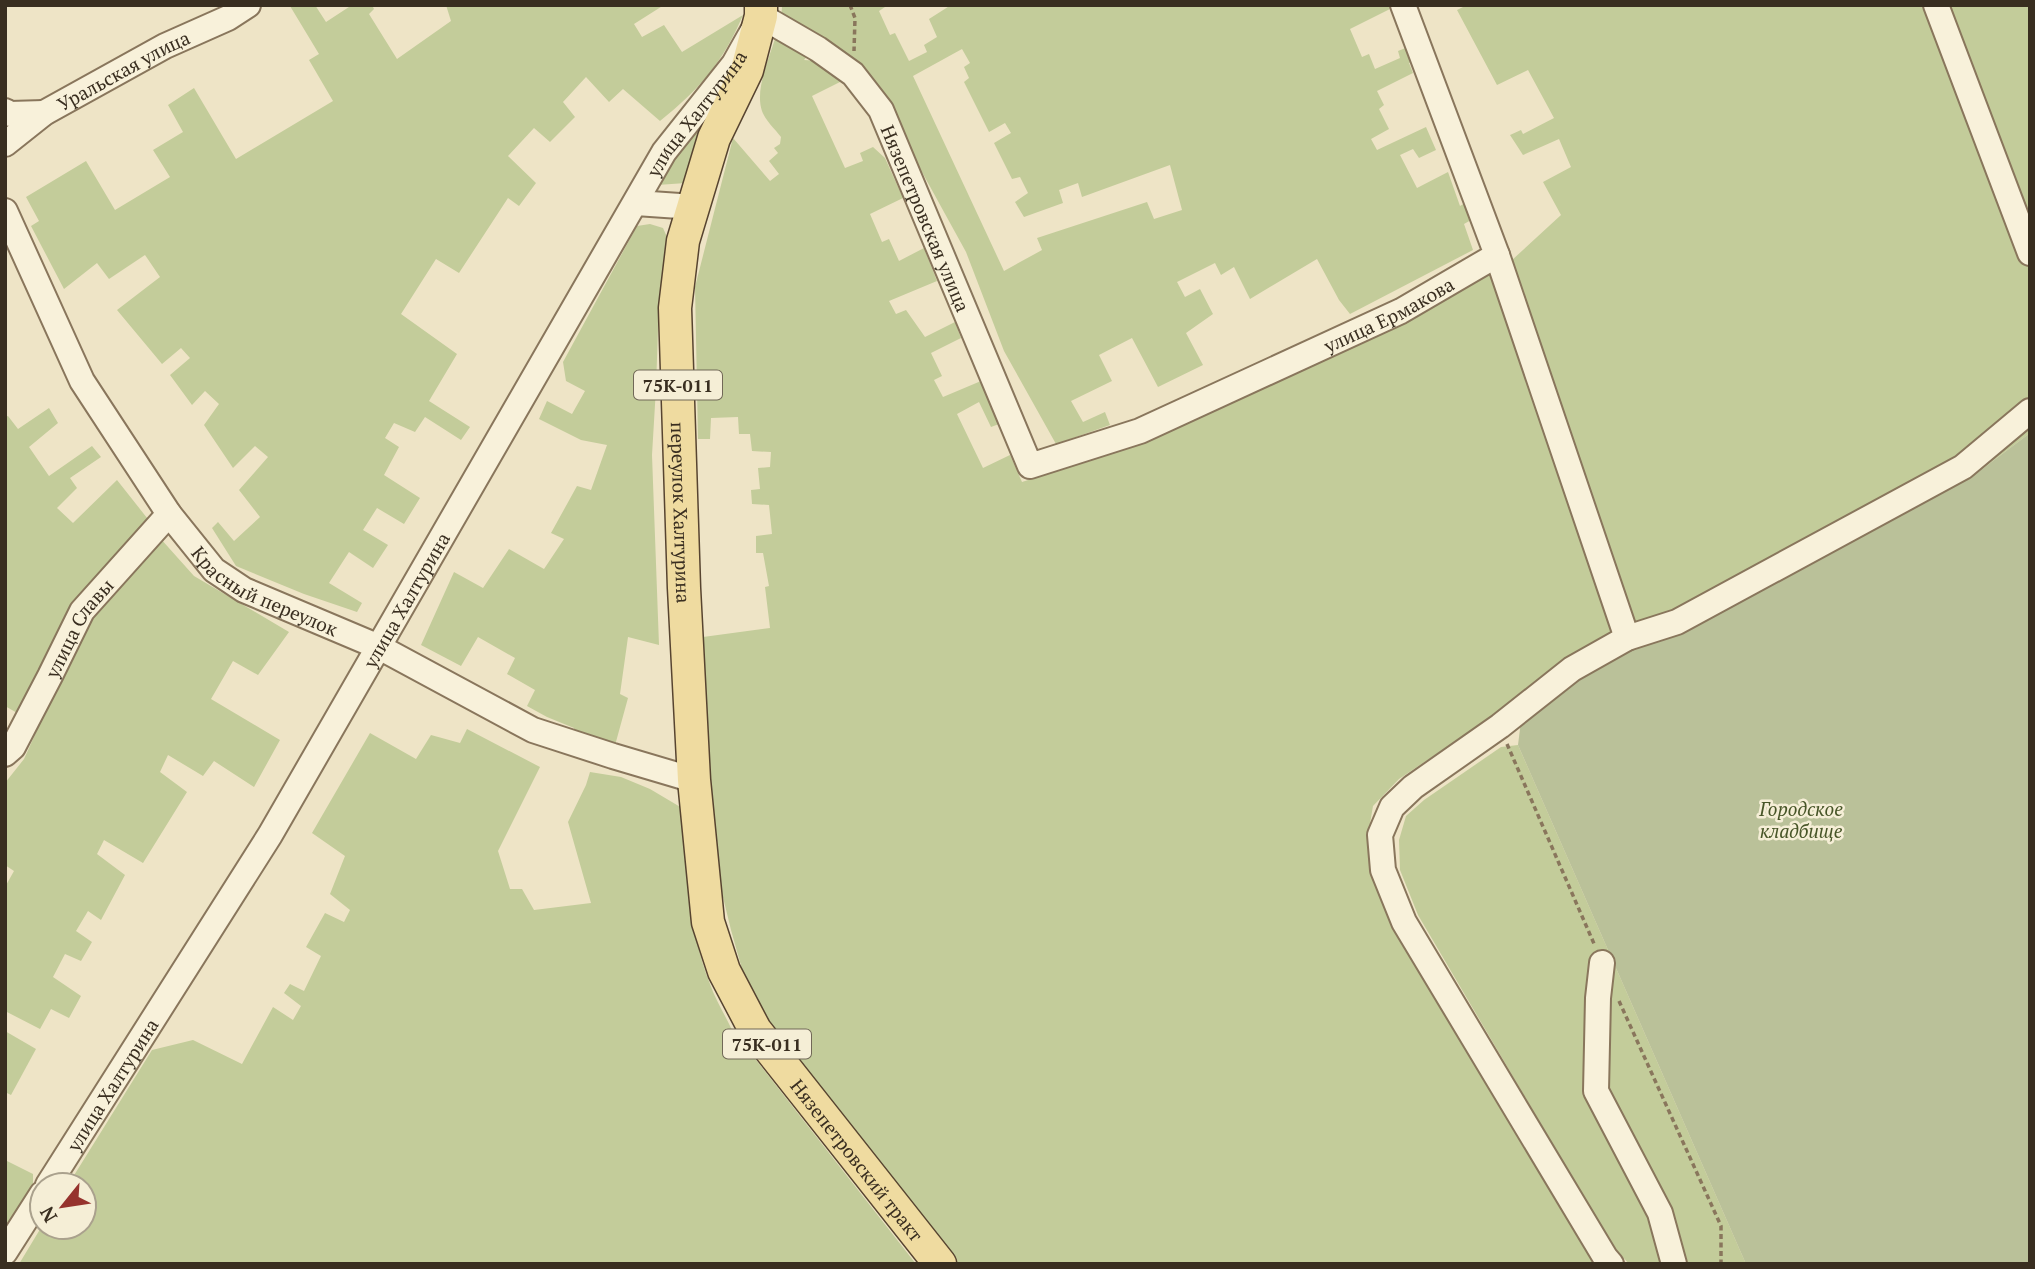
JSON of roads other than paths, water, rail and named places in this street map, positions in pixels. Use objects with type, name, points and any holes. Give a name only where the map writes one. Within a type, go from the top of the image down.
[{"type":"main road","name":"переулок Халтурина","points":[[694,780],[684,588],[675,308],[684,241],[714,138],[747,70],[761,11]]},
{"type":"main road","name":"Нязепетровский тракт","points":[[694,780],[708,922],[724,971],[755,1030],[940,1264]]},
{"type":"street","name":"Уральская улица","points":[[5,144],[44,113],[165,47],[228,18],[247,5]]},
{"type":"street","points":[[1403,5],[1497,256],[1628,638]]},
{"type":"street","name":"Нязепетровская улица","points":[[761,11],[853,74],[881,110],[1030,466]]},
{"type":"street","name":"улица Халтурина","points":[[57,1171],[270,835],[664,152],[734,64],[761,11]]},
{"type":"street","points":[[1939,11],[2030,253]]},
{"type":"street","points":[[5,111],[10,114],[44,113]]},
{"type":"street","points":[[636,203],[694,207]]},
{"type":"street","name":"Красный переулок","points":[[5,211],[82,381],[170,514],[214,570],[244,590],[379,648],[533,730],[694,780]]},
{"type":"street","name":"улица Ермакова","points":[[1030,466],[1140,431],[1401,311],[1497,256]]},
{"type":"street","points":[[1611,1264],[1404,922],[1384,870],[1380,835],[1392,807],[1413,787],[1500,726],[1572,669],[1628,638],[1677,622],[1962,467],[2030,411]]},
{"type":"street","name":"улица Славы","points":[[5,754],[13,747],[82,611],[170,514]]},
{"type":"street","points":[[1602,963],[1598,998],[1596,1091],[1660,1213],[1674,1264]]},
{"type":"street","points":[[5,1252],[28,1217]]},
{"type":"park label","name":"Городское кладбище","points":[[1801,819]]}]
